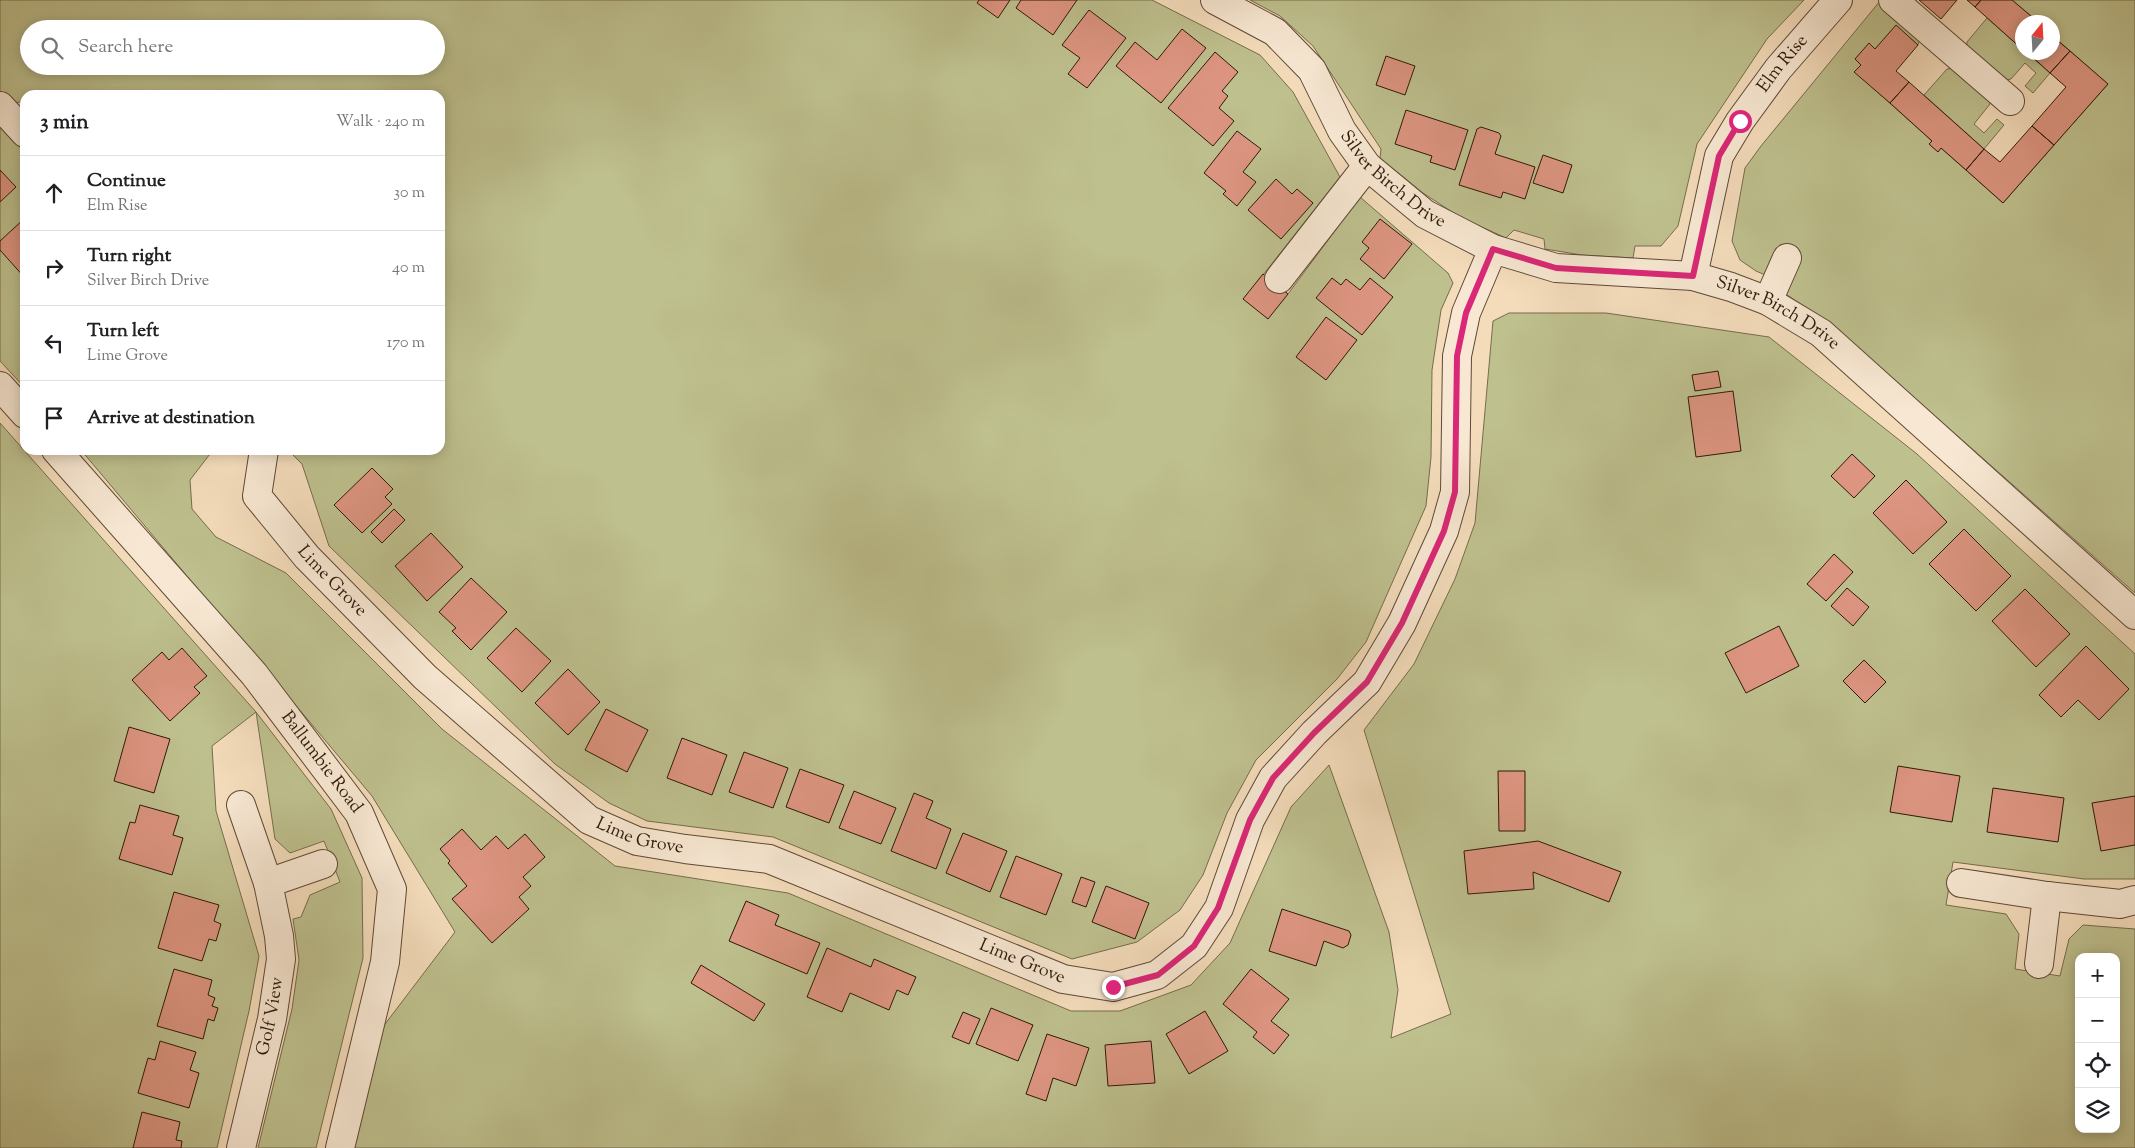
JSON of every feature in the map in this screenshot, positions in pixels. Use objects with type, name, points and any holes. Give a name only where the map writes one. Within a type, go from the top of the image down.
[{"type":"street","name":"Silver Birch Drive","points":[[1215,0],[1275,32],[1312,70],[1342,131],[1367,166],[1425,214],[1493,249],[1556,268],[1693,276],[1768,301],[1821,334],[2135,614]]},
{"type":"street","name":"Elm Rise","points":[[1693,276],[1719,156],[1740,121],[1778,69],[1838,0]]},
{"type":"street","points":[[1893,0],[2010,101]]},
{"type":"street","points":[[0,106],[20,128]]},
{"type":"street","points":[[1279,279],[1367,166]]},
{"type":"street","name":"Lime Grove","points":[[263,455],[257,496],[307,557],[425,677],[589,820],[637,841],[769,859],[1063,979],[1113,987],[1158,975],[1194,946],[1218,908],[1250,820],[1273,778],[1314,733],[1367,682],[1402,623],[1444,531],[1455,492],[1457,356],[1466,313],[1493,249]]},
{"type":"street","points":[[1768,301],[1788,258]]},
{"type":"street","points":[[0,386],[20,408]]},
{"type":"street","name":"Ballumbie Road","points":[[60,455],[260,682],[359,813],[392,889],[385,962],[340,1148]]},
{"type":"street","name":"Golf View","points":[[241,804],[268,883],[282,959],[279,983],[241,1148]]},
{"type":"street","points":[[268,883],[323,864]]},
{"type":"street","points":[[1962,883],[2047,896],[2120,904],[2135,900]]},
{"type":"street","points":[[2039,964],[2047,896]]},
{"type":"green space","points":[[0,0],[1152,0],[1260,55],[1293,92],[1340,177],[1263,275],[1288,294],[1360,197],[1448,273],[1453,283],[1441,310],[1432,370],[1431,457],[1426,506],[1366,642],[1337,679],[1256,760],[1227,813],[1203,875],[1180,910],[1137,942],[1072,959],[773,837],[647,821],[609,803],[555,764],[329,546],[302,464],[293,455],[445,455],[445,90],[20,90],[20,102],[11,103],[0,96]]},
{"type":"green space","points":[[1250,0],[1804,0],[1767,39],[1697,144],[1678,226],[1661,246],[1635,246],[1633,258],[1582,255],[1545,249],[1544,239],[1514,230],[1506,238],[1460,217],[1423,193],[1380,158],[1381,149],[1313,46],[1280,16]]},
{"type":"green space","points":[[2012,0],[2135,0],[2135,593],[1831,324],[1784,293],[1784,283],[1756,271],[1740,260],[1732,241],[1745,168],[1880,1],[1920,37],[1918,45],[1896,26],[1875,49],[1869,44],[1855,59],[1861,65],[1855,72],[1932,141],[1929,144],[1938,151],[1941,148],[2003,203],[2108,84],[2060,42],[2060,15],[2030,15]]},
{"type":"green space","points":[[1987,18],[2015,43],[2015,60],[2035,60],[2050,73],[2033,93],[2025,86],[2036,73],[2025,63],[2011,79],[2001,81],[1966,52],[1967,42]]},
{"type":"green space","points":[[1956,68],[1989,96],[1990,104],[1974,124],[1984,133],[1997,119],[2004,125],[1984,149],[1924,95],[1947,69]]},
{"type":"green space","points":[[0,116],[20,138],[20,383],[0,361]]},
{"type":"green space","points":[[1509,313],[1606,313],[1769,337],[1917,454],[2135,654],[2135,879],[2084,879],[1953,862],[1946,905],[2006,914],[2019,934],[2015,969],[2060,976],[2069,939],[2083,925],[2135,929],[2135,1148],[349,1148],[376,1036],[455,932],[372,796],[85,455],[209,455],[190,480],[192,509],[216,537],[286,573],[442,729],[615,866],[788,893],[1071,1011],[1120,1011],[1191,985],[1230,943],[1291,807],[1329,765],[1389,932],[1398,990],[1391,1038],[1451,1014],[1364,730],[1414,664],[1455,579],[1475,523],[1493,321]]},
{"type":"green space","points":[[0,423],[20,446],[20,455],[28,455],[256,712],[212,746],[216,811],[259,956],[249,1011],[217,1148],[0,1148]]},
{"type":"green space","points":[[256,712],[331,809],[362,878],[363,958],[316,1148],[258,1148],[292,1009],[299,960],[293,919],[301,917],[310,895],[340,882],[324,841],[290,853],[275,839]]},
{"type":"building","points":[[979,0],[1010,0],[998,18],[977,3]]},
{"type":"building","points":[[1021,0],[1077,0],[1053,35],[1016,8]]},
{"type":"building","points":[[1919,0],[1957,0],[1941,19]]},
{"type":"building","points":[[1967,0],[1981,0],[1975,7]]},
{"type":"building","points":[[1981,0],[2012,0],[2030,15],[2015,15],[2015,43],[1975,7]]},
{"type":"building","points":[[1089,10],[1126,38],[1087,88],[1068,74],[1080,58],[1062,45]]},
{"type":"building","points":[[1896,25],[1918,45],[1896,71],[1909,82],[1890,103],[1854,72],[1861,65],[1855,59],[1869,43],[1875,49]]},
{"type":"building","points":[[1182,29],[1206,48],[1161,103],[1116,66],[1135,42],[1157,60]]},
{"type":"building","points":[[2060,43],[2070,51],[2050,73],[2036,60],[2060,60]]},
{"type":"building","points":[[2070,51],[2108,84],[2054,145],[2032,126],[2066,87],[2050,73]]},
{"type":"building","points":[[1215,52],[1238,72],[1222,91],[1228,96],[1219,108],[1234,121],[1213,146],[1168,108]]},
{"type":"building","points":[[1386,56],[1415,66],[1405,95],[1376,85]]},
{"type":"building","points":[[1909,82],[1984,149],[1966,170],[1941,148],[1938,152],[1929,144],[1932,141],[1890,103]]},
{"type":"building","points":[[1406,110],[1468,130],[1455,170],[1430,162],[1432,156],[1395,144]]},
{"type":"building","points":[[2032,126],[2054,145],[2003,203],[1966,170],[1984,149],[2000,162]]},
{"type":"building","points":[[1481,127],[1499,133],[1501,136],[1495,154],[1535,167],[1525,199],[1503,192],[1501,198],[1459,185],[1477,129]]},
{"type":"building","points":[[1237,131],[1261,149],[1243,172],[1256,182],[1237,206],[1223,194],[1226,191],[1204,173]]},
{"type":"building","points":[[1543,155],[1572,165],[1563,193],[1533,183]]},
{"type":"building","points":[[0,170],[16,187],[0,202]]},
{"type":"building","points":[[1276,179],[1292,194],[1297,189],[1313,203],[1281,239],[1248,210]]},
{"type":"building","points":[[1380,219],[1412,244],[1384,279],[1360,259],[1369,248],[1362,242]]},
{"type":"building","points":[[20,223],[20,272],[0,250],[0,241]]},
{"type":"building","points":[[1263,274],[1288,294],[1268,319],[1243,299]]},
{"type":"building","points":[[1332,278],[1341,285],[1346,279],[1360,290],[1370,278],[1393,297],[1362,335],[1316,298]]},
{"type":"building","points":[[1326,317],[1357,340],[1326,380],[1296,357]]},
{"type":"building","points":[[1718,371],[1721,387],[1695,391],[1692,375]]},
{"type":"building","points":[[1733,391],[1741,451],[1696,457],[1688,397]]},
{"type":"building","points":[[1852,454],[1875,476],[1854,498],[1831,476]]},
{"type":"building","points":[[372,468],[393,489],[385,497],[392,504],[362,533],[334,505]]},
{"type":"building","points":[[1906,480],[1947,522],[1913,554],[1873,513]]},
{"type":"building","points":[[394,509],[405,520],[382,543],[371,532]]},
{"type":"building","points":[[1964,529],[2011,576],[1976,611],[1929,564]]},
{"type":"building","points":[[431,533],[463,567],[427,601],[395,566]]},
{"type":"building","points":[[1834,554],[1853,572],[1826,601],[1807,584]]},
{"type":"building","points":[[471,578],[507,612],[471,650],[452,631],[456,628],[439,612]]},
{"type":"building","points":[[1847,588],[1869,607],[1853,626],[1831,606]]},
{"type":"building","points":[[2025,589],[2070,634],[2036,667],[1992,621]]},
{"type":"building","points":[[1779,626],[1799,666],[1746,693],[1725,653]]},
{"type":"building","points":[[516,628],[551,661],[522,692],[487,658]]},
{"type":"building","points":[[2086,646],[2129,689],[2099,720],[2078,700],[2061,717],[2039,695]]},
{"type":"building","points":[[182,648],[207,676],[194,687],[200,693],[170,721],[132,680],[162,652],[169,660]]},
{"type":"building","points":[[1864,660],[1886,682],[1865,703],[1843,681]]},
{"type":"building","points":[[568,669],[600,702],[568,735],[535,703]]},
{"type":"building","points":[[606,709],[648,730],[627,772],[585,750]]},
{"type":"building","points":[[129,727],[170,739],[154,793],[114,781]]},
{"type":"building","points":[[682,738],[727,755],[712,795],[667,778]]},
{"type":"building","points":[[744,752],[788,768],[773,808],[729,792]]},
{"type":"building","points":[[1898,766],[1960,776],[1952,822],[1890,812]]},
{"type":"building","points":[[800,769],[844,785],[829,823],[786,807]]},
{"type":"building","points":[[1498,771],[1525,771],[1525,831],[1499,831]]},
{"type":"building","points":[[1993,788],[2064,798],[2058,842],[1987,832]]},
{"type":"building","points":[[854,791],[896,808],[881,844],[839,828]]},
{"type":"building","points":[[914,793],[933,801],[926,818],[951,829],[936,869],[891,851]]},
{"type":"building","points":[[2135,796],[2135,845],[2101,851],[2092,803]]},
{"type":"building","points":[[140,805],[179,816],[173,835],[183,838],[172,875],[119,859],[130,822],[135,823]]},
{"type":"building","points":[[462,829],[481,850],[496,836],[508,849],[525,834],[545,857],[523,877],[531,886],[519,897],[529,909],[492,943],[452,899],[467,886],[448,863],[450,861],[440,849]]},
{"type":"building","points":[[963,833],[1007,851],[990,892],[946,873]]},
{"type":"building","points":[[1538,841],[1621,872],[1609,902],[1533,872],[1534,889],[1468,894],[1464,851]]},
{"type":"building","points":[[1016,856],[1062,874],[1046,915],[1000,897]]},
{"type":"building","points":[[1081,877],[1095,882],[1086,907],[1072,902]]},
{"type":"building","points":[[1106,886],[1149,903],[1135,939],[1092,922]]},
{"type":"building","points":[[174,892],[219,905],[214,921],[221,924],[216,941],[209,939],[202,961],[158,948]]},
{"type":"building","points":[[746,901],[779,915],[775,925],[820,943],[807,974],[729,941]]},
{"type":"building","points":[[1282,909],[1349,931],[1351,935],[1348,945],[1343,948],[1324,941],[1316,966],[1269,951]]},
{"type":"building","points":[[827,948],[871,967],[874,959],[916,977],[908,995],[897,990],[889,1010],[850,993],[842,1012],[807,997]]},
{"type":"building","points":[[701,965],[765,1004],[754,1021],[691,983]]},
{"type":"building","points":[[174,969],[212,980],[208,995],[215,998],[212,1006],[218,1008],[214,1021],[208,1019],[203,1039],[157,1026]]},
{"type":"building","points":[[1251,969],[1289,999],[1271,1021],[1289,1035],[1274,1054],[1253,1037],[1257,1032],[1223,1004]]},
{"type":"building","points":[[991,1008],[1033,1025],[1018,1061],[976,1044]]},
{"type":"building","points":[[1205,1011],[1228,1051],[1189,1074],[1166,1034]]},
{"type":"building","points":[[963,1012],[980,1019],[969,1044],[952,1037]]},
{"type":"building","points":[[1047,1034],[1089,1048],[1076,1086],[1053,1078],[1046,1101],[1026,1094]]},
{"type":"building","points":[[160,1041],[196,1052],[190,1070],[199,1073],[189,1108],[138,1093],[148,1058],[155,1060]]},
{"type":"building","points":[[1151,1041],[1155,1083],[1108,1086],[1105,1045]]},
{"type":"building","points":[[142,1112],[180,1122],[176,1140],[182,1141],[181,1148],[133,1148]]},
{"type":"route","points":[[1113,987],[1158,975],[1194,946],[1218,908],[1250,820],[1273,778],[1314,733],[1367,682],[1402,623],[1444,531],[1455,492],[1457,356],[1466,313],[1493,249],[1556,268],[1693,276],[1719,156],[1740,121]]}]
